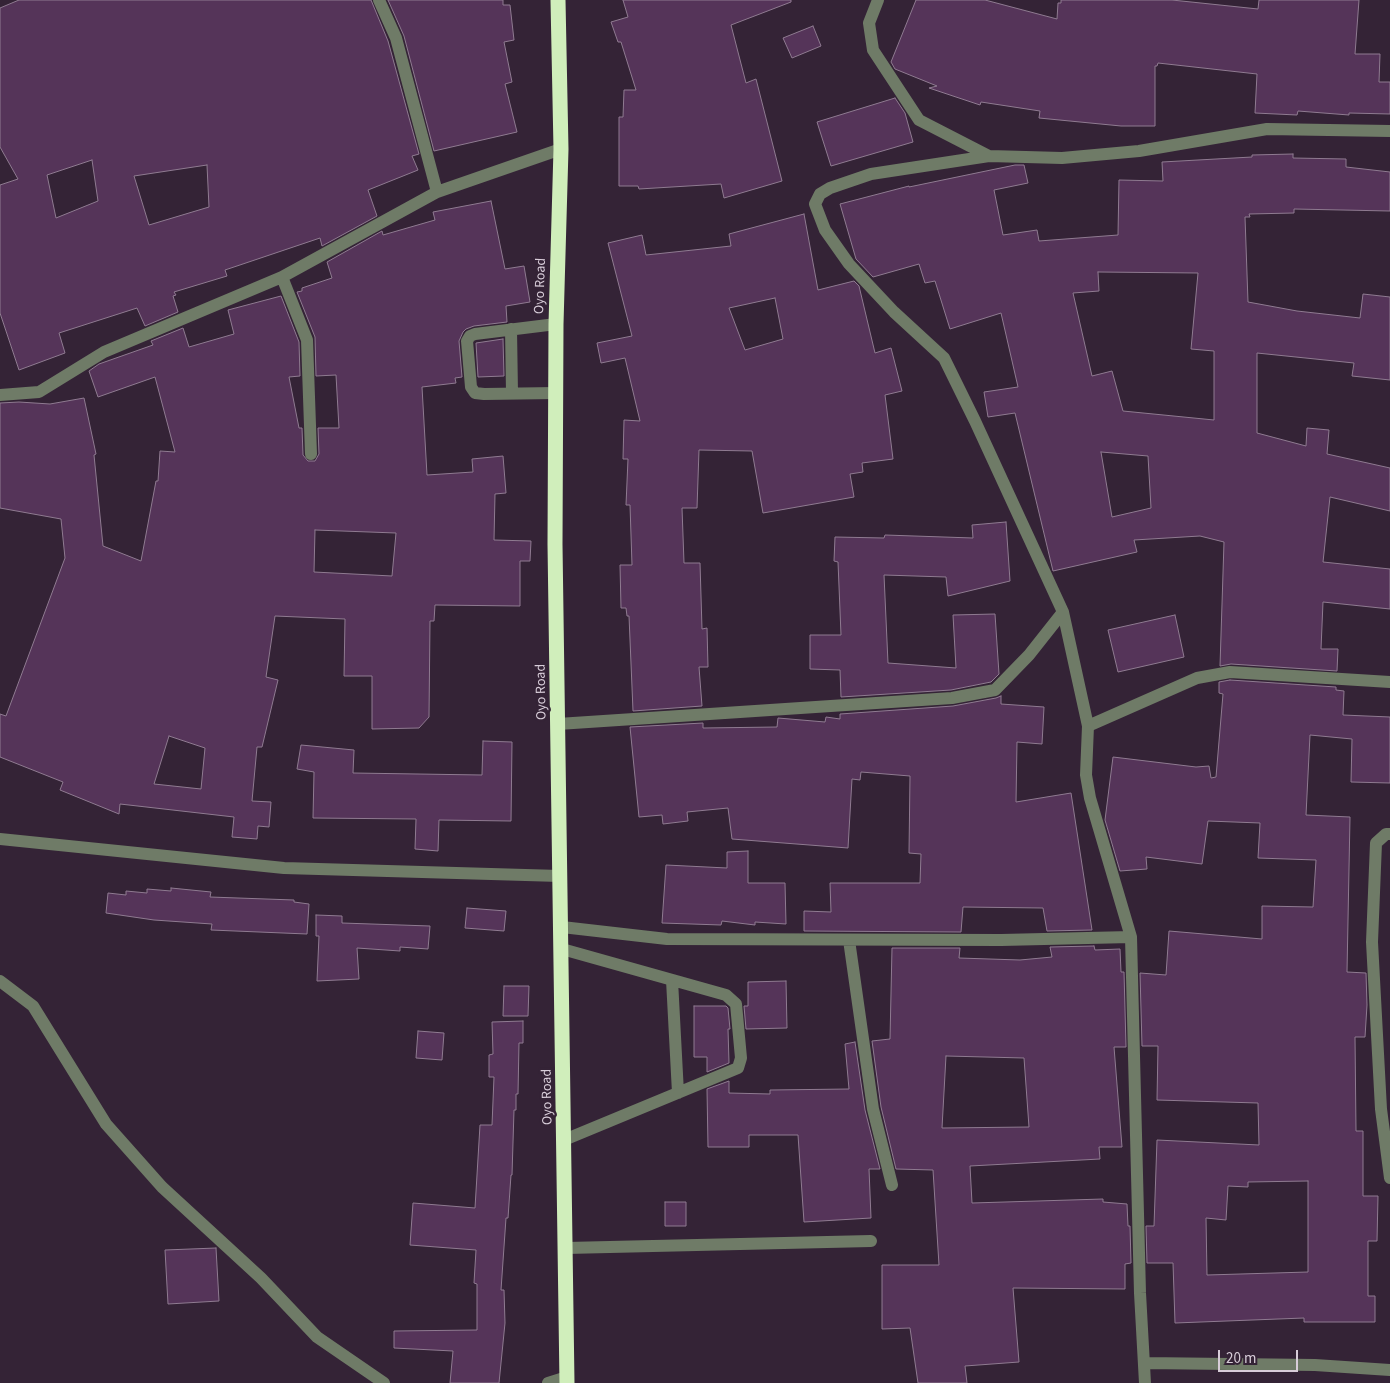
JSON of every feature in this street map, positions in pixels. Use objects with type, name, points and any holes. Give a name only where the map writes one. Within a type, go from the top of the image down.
[{"type":"highway","name":"Oyo Road","points":[[558,0],[561,149],[556,324],[556,544],[567,1380]]},
{"type":"street","points":[[379,0],[396,38],[437,192]]},
{"type":"street","points":[[878,0],[869,23],[873,50],[918,120],[989,156]]},
{"type":"street","points":[[1145,1383],[1140,1293],[1131,937],[1090,798],[1086,775],[1088,726],[1063,612],[944,358],[894,312],[849,264],[825,230],[815,204],[820,194],[830,188],[871,174],[989,156],[1062,158],[1138,152],[1267,129],[1390,131]]},
{"type":"street","points":[[0,395],[39,392],[104,352],[282,277],[437,192],[561,149]]},
{"type":"street","points":[[282,277],[307,340],[311,454]]},
{"type":"street","points":[[556,324],[475,334],[470,336],[467,341],[471,387],[475,393],[556,393]]},
{"type":"street","points":[[511,329],[512,393]]},
{"type":"street","points":[[558,724],[952,698],[995,690],[1028,655],[1063,612]]},
{"type":"street","points":[[1088,726],[1197,678],[1230,672],[1390,682]]},
{"type":"street","points":[[1390,834],[1386,834],[1376,843],[1372,942],[1381,1109],[1390,1178]]},
{"type":"street","points":[[0,839],[284,868],[560,876]]},
{"type":"street","points":[[562,927],[667,939],[1001,940],[1131,937]]},
{"type":"street","points":[[849,940],[873,1108],[892,1185]]},
{"type":"street","points":[[562,949],[726,995],[736,1004],[741,1058],[738,1068],[564,1140]]},
{"type":"street","points":[[672,980],[678,1093]]},
{"type":"street","points":[[0,981],[34,1006],[106,1124],[162,1187],[261,1278],[317,1337],[384,1383]]},
{"type":"street","points":[[566,1248],[871,1240]]},
{"type":"street","points":[[1144,1364],[1315,1365],[1390,1370]]},
{"type":"street","points":[[548,1383],[567,1380]]},
{"type":"building","points":[[19,0],[371,0],[388,41],[419,154],[412,156],[418,170],[368,190],[377,216],[322,246],[320,238],[225,270],[227,276],[174,292],[176,295],[173,296],[178,312],[145,326],[137,308],[59,333],[65,353],[19,370],[0,313],[0,185],[18,179],[0,147],[0,8]],"holes":[[[92,160],[98,201],[56,218],[47,175]],[[207,165],[209,207],[149,225],[134,176]]]},
{"type":"building","points":[[388,0],[503,0],[503,5],[510,5],[514,40],[504,42],[512,82],[505,84],[517,132],[434,151],[404,36]]},
{"type":"building","points":[[623,0],[791,0],[791,2],[731,25],[746,83],[756,79],[782,181],[724,198],[721,184],[639,189],[638,186],[619,186],[619,117],[623,117],[624,90],[636,90],[621,42],[618,42],[611,22],[628,17]]},
{"type":"building","points":[[916,0],[985,0],[1057,19],[1058,3],[1061,3],[1061,0],[1172,0],[1258,9],[1259,0],[1359,0],[1355,54],[1380,54],[1379,82],[1390,82],[1390,114],[1349,113],[1349,115],[1298,111],[1297,115],[1255,113],[1257,74],[1158,63],[1155,66],[1155,126],[1121,126],[1039,118],[1040,111],[981,102],[980,105],[929,88],[937,86],[895,69],[891,62]]},
{"type":"building","points":[[813,26],[821,46],[792,58],[783,38]]},
{"type":"building","points":[[895,98],[905,113],[913,142],[831,166],[817,122]]},
{"type":"building","points":[[1293,154],[1293,158],[1346,159],[1346,167],[1390,172],[1390,211],[1294,209],[1294,213],[1249,214],[1250,217],[1245,217],[1248,302],[1297,311],[1360,318],[1363,294],[1390,297],[1390,380],[1352,376],[1354,363],[1257,353],[1257,433],[1306,446],[1307,428],[1329,430],[1327,454],[1390,468],[1390,511],[1330,497],[1323,562],[1390,569],[1390,609],[1323,602],[1321,649],[1338,649],[1337,671],[1231,664],[1220,666],[1224,542],[1200,536],[1134,540],[1137,552],[1053,571],[1015,413],[988,417],[984,392],[1018,387],[1001,313],[950,329],[935,281],[925,283],[919,264],[873,277],[856,259],[840,204],[909,186],[1015,165],[1024,165],[1028,183],[994,190],[1003,235],[1037,230],[1039,241],[1118,235],[1119,180],[1163,181],[1162,162],[1252,157],[1252,155]],"holes":[[[1098,272],[1198,273],[1191,349],[1214,351],[1214,420],[1123,411],[1112,371],[1092,376],[1073,293],[1099,291]],[[1101,452],[1148,456],[1151,508],[1112,517]]]},
{"type":"building","points":[[491,201],[505,269],[524,266],[530,302],[506,306],[507,322],[474,326],[466,329],[459,341],[462,377],[455,378],[456,383],[422,387],[427,475],[473,472],[472,459],[503,456],[506,493],[495,494],[494,540],[531,541],[530,561],[520,561],[520,606],[435,605],[434,621],[430,621],[429,717],[419,728],[372,729],[372,676],[344,676],[345,619],[275,616],[266,677],[278,680],[262,747],[257,747],[252,801],[271,802],[269,827],[258,826],[257,839],[232,837],[234,817],[120,804],[119,814],[60,790],[63,782],[0,757],[0,714],[6,716],[65,558],[61,519],[0,508],[0,403],[50,404],[84,398],[96,454],[94,455],[103,546],[141,561],[156,481],[158,481],[160,451],[175,452],[155,377],[98,397],[89,371],[99,364],[153,345],[151,341],[183,328],[189,347],[234,334],[228,310],[281,296],[299,342],[300,376],[289,377],[299,428],[302,428],[303,455],[308,461],[315,461],[319,454],[318,428],[339,428],[336,375],[316,376],[315,337],[297,292],[302,291],[302,288],[332,278],[327,262],[382,231],[383,235],[435,220],[433,212]],"holes":[[[315,530],[396,533],[392,576],[314,572]],[[169,736],[205,748],[201,789],[154,784]]]},
{"type":"building","points":[[804,214],[818,290],[854,281],[859,286],[875,353],[891,348],[902,391],[885,395],[893,459],[862,463],[863,472],[850,474],[854,497],[763,513],[752,451],[699,450],[697,508],[682,508],[684,563],[700,563],[702,629],[707,628],[708,667],[699,667],[702,706],[633,711],[629,616],[627,616],[626,608],[621,608],[620,565],[632,565],[630,505],[626,505],[628,459],[623,459],[624,420],[640,421],[625,358],[601,363],[597,343],[632,336],[608,243],[642,235],[646,255],[731,246],[729,234]],"holes":[[[775,298],[783,339],[745,350],[729,308]]]},
{"type":"building","points":[[503,339],[504,376],[478,377],[476,343]]},
{"type":"building","points":[[1006,522],[1010,581],[948,596],[946,577],[884,575],[888,663],[956,668],[953,615],[995,614],[999,674],[991,682],[951,690],[841,697],[840,670],[810,669],[810,635],[841,635],[838,562],[834,561],[835,537],[884,538],[885,535],[973,538],[972,525]]},
{"type":"building","points":[[1175,615],[1184,657],[1118,672],[1108,630]]},
{"type":"building","points":[[1230,680],[1336,687],[1336,690],[1344,691],[1343,715],[1390,717],[1390,783],[1351,782],[1352,739],[1310,735],[1306,815],[1350,817],[1347,972],[1366,973],[1365,1037],[1355,1037],[1356,1131],[1363,1131],[1363,1196],[1378,1196],[1377,1241],[1368,1241],[1368,1296],[1375,1296],[1375,1322],[1304,1322],[1304,1318],[1175,1323],[1173,1263],[1147,1263],[1146,1226],[1154,1226],[1157,1140],[1259,1145],[1258,1103],[1157,1100],[1158,1046],[1142,1046],[1140,973],[1166,975],[1169,931],[1262,939],[1262,906],[1313,907],[1316,860],[1258,858],[1260,823],[1208,821],[1202,864],[1146,857],[1147,869],[1120,871],[1105,820],[1113,757],[1196,767],[1209,766],[1211,778],[1216,777],[1223,694],[1219,693],[1219,682]],"holes":[[[1308,1181],[1308,1272],[1207,1275],[1206,1218],[1226,1220],[1228,1186],[1248,1187],[1248,1182]]]},
{"type":"building","points":[[1001,696],[1001,704],[1044,707],[1042,744],[1017,742],[1016,802],[1071,793],[1092,930],[1047,931],[1043,908],[963,907],[961,932],[804,931],[804,911],[831,912],[830,883],[920,883],[921,854],[909,853],[910,776],[861,772],[860,780],[852,779],[848,848],[732,839],[728,808],[687,812],[688,821],[663,824],[662,815],[639,817],[630,727],[703,723],[703,728],[777,727],[778,718],[825,722],[826,717],[840,719],[840,714],[953,706]]},
{"type":"building","points":[[483,741],[512,742],[511,821],[439,820],[438,851],[415,849],[416,819],[313,818],[314,772],[297,769],[301,745],[354,750],[353,773],[482,775]]},
{"type":"building","points":[[748,851],[748,883],[785,883],[786,924],[755,922],[755,925],[722,921],[721,925],[662,923],[666,865],[727,868],[727,852]]},
{"type":"building","points":[[171,888],[211,892],[210,897],[294,900],[294,902],[309,904],[307,934],[211,930],[212,924],[154,920],[106,913],[108,893],[126,895],[126,891],[147,893],[147,889],[171,891]]},
{"type":"building","points":[[467,908],[506,911],[504,931],[465,928]]},
{"type":"building","points":[[316,915],[342,916],[342,923],[430,926],[428,949],[400,947],[400,951],[357,948],[359,979],[317,981],[319,936],[316,936]]},
{"type":"building","points":[[1094,946],[1095,950],[1120,949],[1121,972],[1124,972],[1126,1047],[1114,1047],[1122,1147],[1099,1147],[1100,1159],[970,1166],[972,1203],[1103,1199],[1103,1202],[1127,1204],[1128,1226],[1130,1226],[1131,1263],[1125,1264],[1125,1289],[1013,1288],[1019,1362],[965,1366],[967,1383],[918,1383],[910,1328],[882,1329],[882,1265],[939,1265],[933,1170],[896,1169],[881,1107],[872,1041],[890,1039],[892,948],[960,948],[959,958],[1020,960],[1052,957],[1050,947]],"holes":[[[946,1056],[1024,1058],[1029,1127],[942,1128]]]},
{"type":"building","points":[[786,981],[787,1028],[746,1029],[744,1006],[748,1006],[748,982]]},
{"type":"building","points":[[504,986],[529,986],[528,1016],[503,1016]]},
{"type":"building","points":[[694,1006],[726,1006],[728,1008],[730,1029],[728,1029],[729,1063],[707,1072],[707,1057],[694,1057]]},
{"type":"building","points":[[523,1021],[523,1043],[519,1043],[518,1094],[516,1094],[516,1110],[514,1110],[512,1175],[508,1218],[506,1218],[501,1290],[504,1290],[505,1323],[499,1383],[450,1383],[453,1351],[394,1348],[394,1331],[477,1330],[477,1284],[474,1283],[476,1250],[410,1245],[413,1203],[475,1208],[480,1125],[492,1125],[494,1077],[489,1077],[489,1055],[493,1054],[492,1022]]},
{"type":"building","points":[[418,1031],[444,1033],[442,1060],[416,1058]]},
{"type":"building","points":[[855,1042],[865,1110],[880,1169],[869,1169],[871,1218],[804,1222],[798,1135],[749,1135],[749,1147],[708,1147],[707,1089],[729,1081],[729,1093],[770,1094],[770,1090],[849,1089],[845,1044]]},
{"type":"building","points":[[665,1202],[686,1202],[686,1226],[665,1226]]},
{"type":"building","points":[[216,1248],[219,1301],[168,1304],[165,1250]]}]
